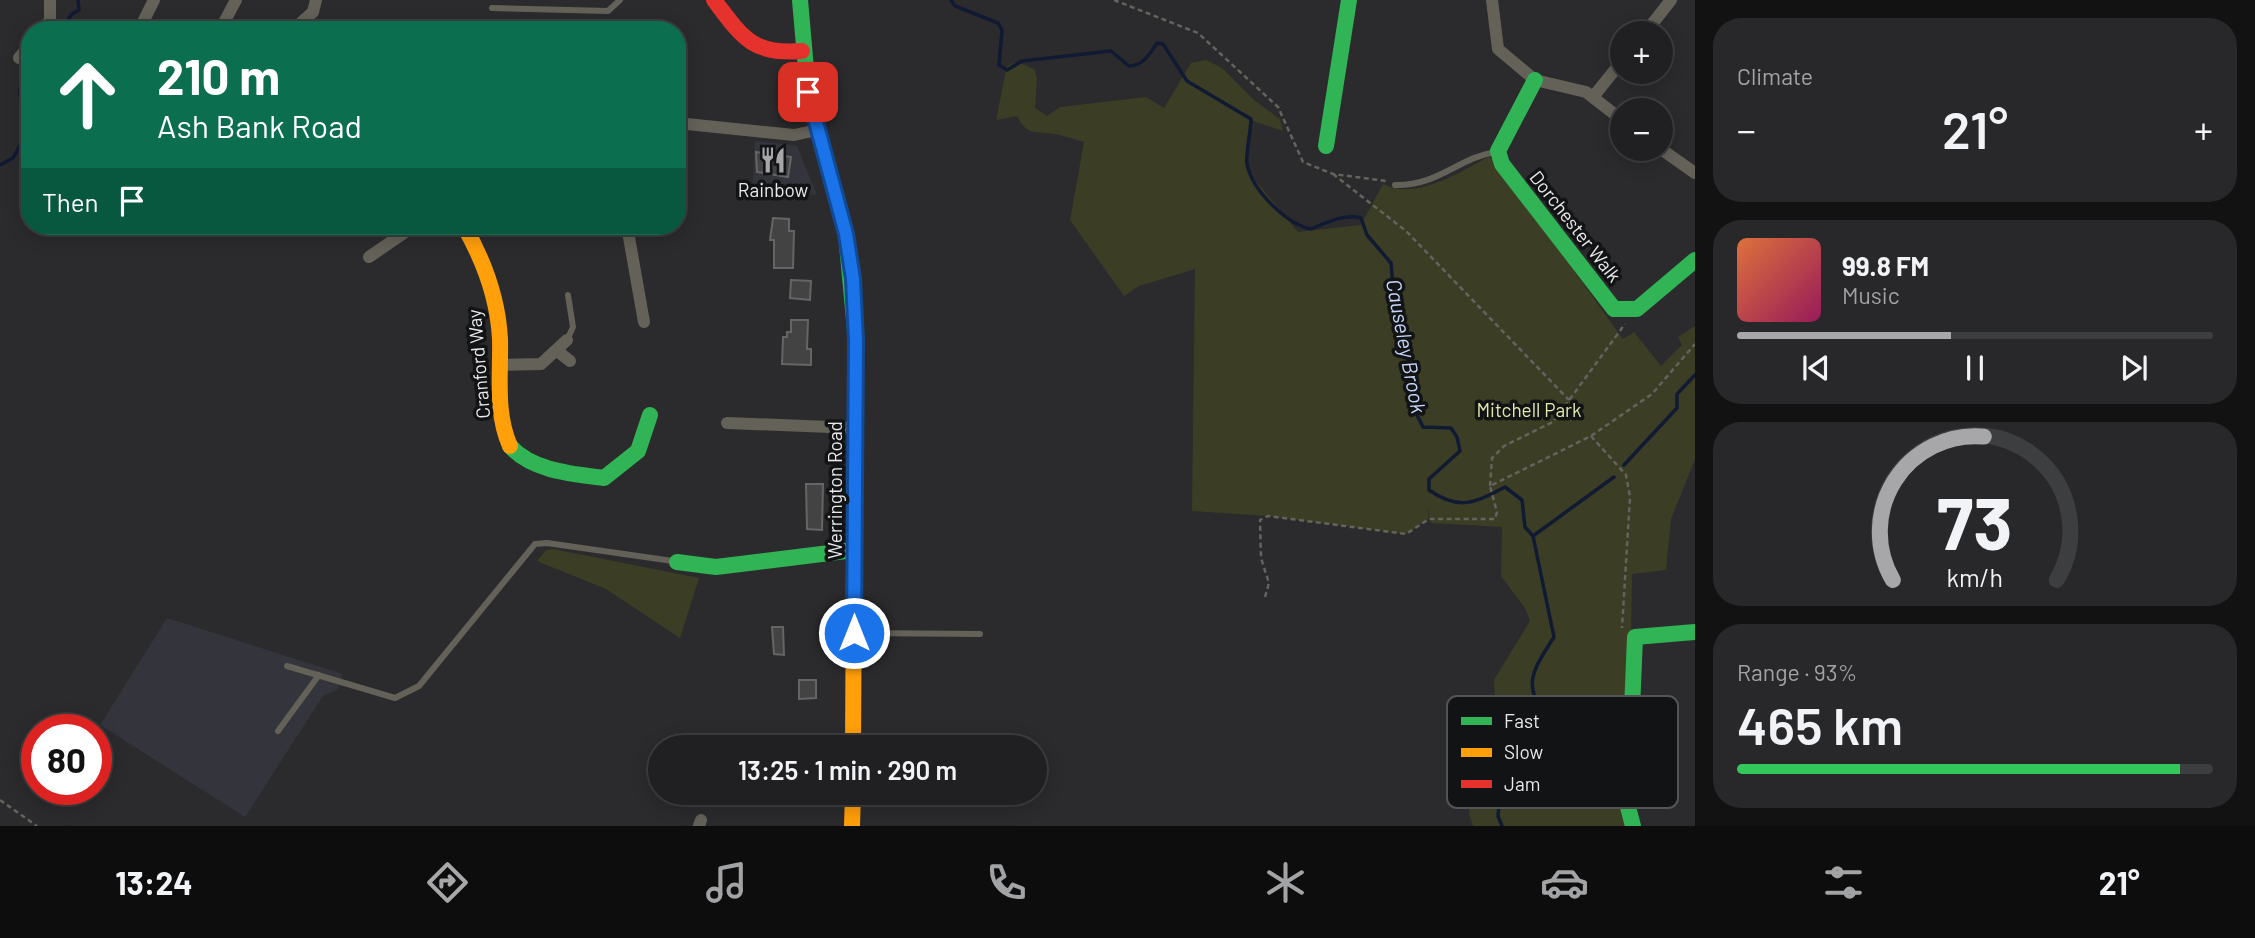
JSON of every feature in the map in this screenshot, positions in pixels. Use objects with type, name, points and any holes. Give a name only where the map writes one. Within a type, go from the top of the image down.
[{"type":"main road","points":[[714,0],[753,47],[771,53],[802,51]]},
{"type":"main road","name":"Werrington Road","points":[[800,0],[802,51],[817,130],[846,234],[856,341],[853,735]]},
{"type":"main road","points":[[1326,146],[1349,0]]},
{"type":"main road","points":[[1498,151],[1535,80]]},
{"type":"main road","name":"Dorchester Walk","points":[[1498,151],[1502,164],[1614,309],[1637,309]]},
{"type":"main road","name":"Cranford Way","points":[[468,235],[488,275],[499,326],[501,414],[509,447],[525,460],[569,473],[604,478],[638,451],[650,415]]},
{"type":"main road","points":[[1637,309],[1695,260]]},
{"type":"main road","points":[[677,562],[716,567],[855,550]]},
{"type":"main road","points":[[1633,696],[1635,637],[1695,632]]},
{"type":"main road","points":[[852,826],[853,805]]},
{"type":"main road","points":[[1628,808],[1633,826]]},
{"type":"street","points":[[49,21],[50,0]]},
{"type":"street","points":[[144,21],[154,0]]},
{"type":"street","points":[[225,21],[236,0]]},
{"type":"street","points":[[1492,0],[1499,49],[1535,80],[1586,92],[1610,111]]},
{"type":"street","points":[[1654,21],[1671,0]]},
{"type":"street","points":[[301,21],[315,6]]},
{"type":"street","points":[[1592,97],[1610,75]]},
{"type":"street","points":[[686,124],[794,135],[817,130]]},
{"type":"street","points":[[1673,157],[1695,173]]},
{"type":"street","points":[[369,257],[391,250],[405,235]]},
{"type":"street","points":[[629,235],[644,322]]},
{"type":"street","points":[[499,365],[541,364],[567,340]]},
{"type":"street","points":[[556,349],[570,361]]},
{"type":"street","points":[[727,423],[855,428]]},
{"type":"lane","points":[[492,8],[608,11],[620,0]]},
{"type":"lane","points":[[1395,185],[1434,179],[1484,154],[1498,151]]},
{"type":"lane","points":[[567,340],[573,327],[568,295]]},
{"type":"lane","points":[[287,666],[395,698],[414,691],[535,544],[547,543],[677,562]]},
{"type":"lane","points":[[854,633],[980,634]]},
{"type":"lane","points":[[278,731],[318,675]]},
{"type":"path","points":[[1114,0],[1198,33],[1279,107],[1303,162],[1333,174],[1385,180],[1395,185]]},
{"type":"path","points":[[1333,174],[1406,231],[1569,400]]},
{"type":"path","points":[[1265,597],[1269,583],[1261,558],[1260,520],[1268,516],[1406,534],[1429,519],[1495,519],[1490,486],[1492,458],[1504,446],[1553,422],[1637,309]]},
{"type":"path","points":[[1490,486],[1591,436],[1652,394],[1695,344]]},
{"type":"path","points":[[1591,436],[1626,475],[1630,497],[1622,638]]},
{"type":"path","points":[[0,800],[37,826]]},
{"type":"shaded area","points":[[755,141],[797,146],[817,195],[752,192]]},
{"type":"shaded area","points":[[167,618],[343,674],[338,689],[323,696],[245,817],[112,733],[112,714],[107,714]]},
{"type":"green space","name":"Mitchell Park","points":[[1206,60],[1222,68],[1254,100],[1280,119],[1283,131],[1251,120],[1246,163],[1255,180],[1298,232],[1361,225],[1383,184],[1409,189],[1423,187],[1450,177],[1488,157],[1494,159],[1623,339],[1634,332],[1661,366],[1682,345],[1678,337],[1695,326],[1695,459],[1671,519],[1666,570],[1632,574],[1630,696],[1495,696],[1494,680],[1530,621],[1525,608],[1501,576],[1502,527],[1431,523],[1427,505],[1429,519],[1406,534],[1268,516],[1192,511],[1195,269],[1139,286],[1124,296],[1070,220],[1084,142],[1028,130],[1017,116],[996,120],[1007,66],[1017,62],[1034,69],[1037,78],[1035,108],[1047,116],[1060,107],[1146,97],[1164,108],[1191,63]]},
{"type":"green space","points":[[553,549],[699,578],[680,638],[606,589],[537,561],[546,550]]},
{"type":"green space","points":[[1470,808],[1628,808],[1628,826],[1473,826]]},
{"type":"building","points":[[756,152],[791,157],[788,177],[757,172]]},
{"type":"building","points":[[773,218],[789,219],[789,231],[794,231],[793,268],[774,268],[774,240],[770,240]]},
{"type":"building","points":[[791,280],[811,281],[810,300],[790,298]]},
{"type":"building","points":[[791,320],[808,320],[807,349],[811,349],[811,365],[782,364],[783,337],[787,337],[787,332],[791,332]]},
{"type":"building","points":[[806,484],[823,484],[822,530],[807,529]]},
{"type":"building","points":[[772,627],[783,627],[784,655],[774,654]]},
{"type":"building","points":[[799,680],[816,680],[816,698],[799,699]]},
{"type":"waterway","points":[[67,21],[79,10],[78,0]]},
{"type":"waterway","name":"Causeley Brook","points":[[951,0],[955,6],[998,23],[1002,30],[999,65],[1007,70],[1022,61],[1111,51],[1129,66],[1146,59],[1157,43],[1163,44],[1187,81],[1251,119],[1247,161],[1250,174],[1263,195],[1281,213],[1311,229],[1342,218],[1361,218],[1367,235],[1391,263],[1394,299],[1404,326],[1414,409],[1423,427],[1451,428],[1457,437],[1460,451],[1429,479],[1429,490],[1449,501],[1467,502],[1476,501],[1505,487],[1522,500],[1525,527],[1533,536],[1554,637],[1533,677],[1534,696]]},
{"type":"waterway","points":[[21,87],[21,98]]},
{"type":"waterway","points":[[0,165],[13,158],[21,144]]},
{"type":"waterway","points":[[1624,465],[1677,408],[1677,394],[1695,375]]},
{"type":"waterway","points":[[1533,536],[1614,477]]},
{"type":"waterway","name":"Causeley Brook","points":[[1499,808],[1498,816],[1502,826]]},
{"type":"traffic: fast","points":[[800,0],[808,92],[846,234],[856,341],[854,567]]},
{"type":"traffic: fast","points":[[1326,146],[1349,0]]},
{"type":"traffic: fast","points":[[1535,80],[1498,151],[1502,164],[1614,309],[1637,309],[1695,260]]},
{"type":"traffic: fast","points":[[510,446],[541,466],[566,473],[604,478],[638,451],[650,415]]},
{"type":"traffic: fast","points":[[677,562],[716,567],[854,550]]},
{"type":"traffic: fast","points":[[1633,696],[1635,637],[1695,632]]},
{"type":"traffic: fast","points":[[1628,808],[1633,826]]},
{"type":"traffic: slow","points":[[469,235],[484,267],[499,324],[502,420],[510,446]]},
{"type":"traffic: slow","points":[[853,735],[854,567]]},
{"type":"traffic: slow","points":[[852,826],[853,805]]},
{"type":"traffic: jam","points":[[714,0],[750,41],[771,50],[802,51]]},
{"type":"place","name":"Rainbow","points":[[773,160]]},
{"type":"route","points":[[808,92],[846,234],[853,279],[856,341],[854,633]]}]
